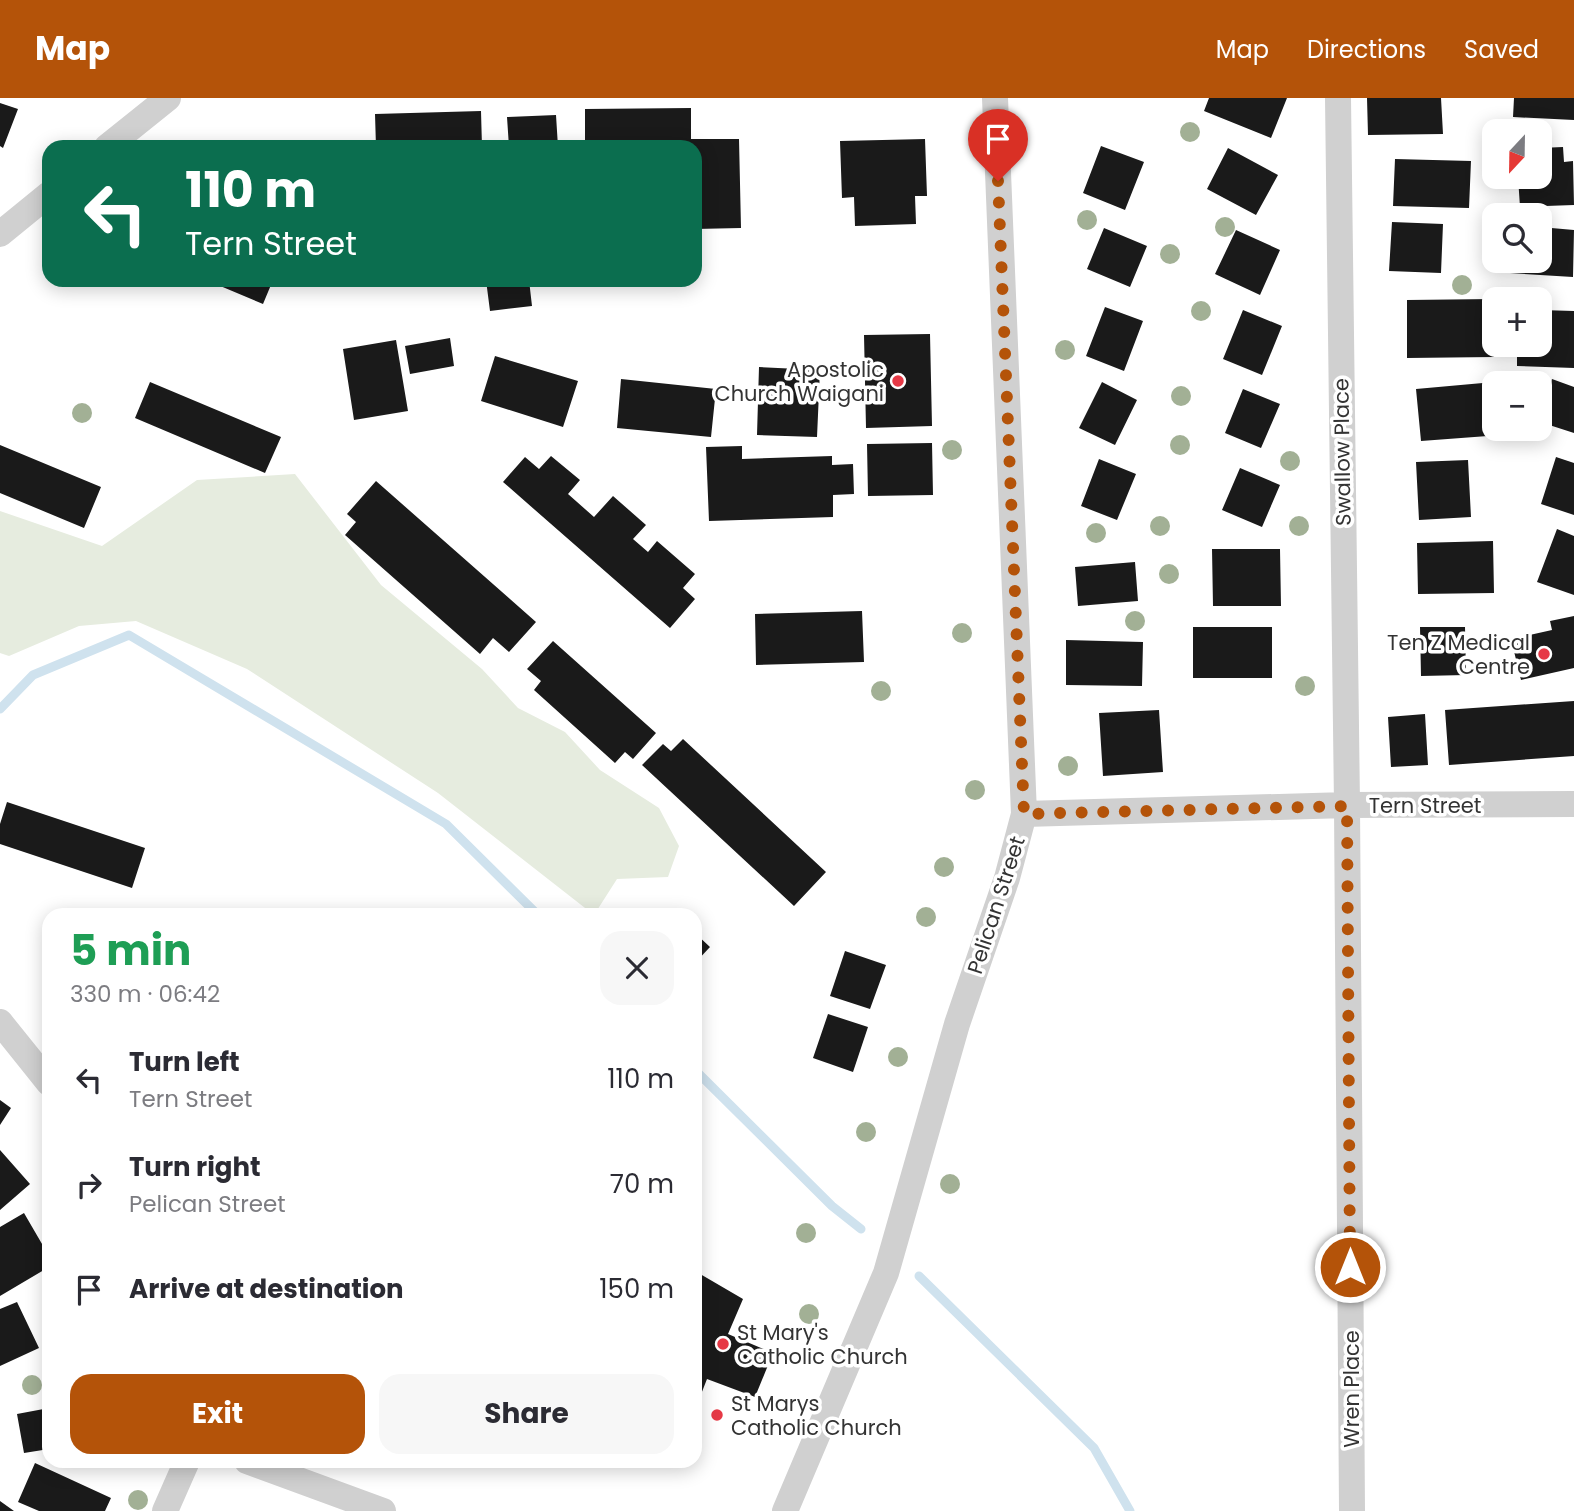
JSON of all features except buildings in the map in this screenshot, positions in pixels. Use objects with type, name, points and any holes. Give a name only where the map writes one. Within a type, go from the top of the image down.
[{"type":"street","points":[[116,140],[168,98]]},
{"type":"street","name":"Pelican Street","points":[[785,1511],[886,1273],[957,1024],[1007,878],[1024,814],[995,98]]},
{"type":"street","name":"Swallow Place","points":[[1338,98],[1347,806]]},
{"type":"street","points":[[0,234],[42,200]]},
{"type":"street","name":"Tern Street","points":[[1024,814],[1347,806],[1574,804]]},
{"type":"street","name":"Wren Place","points":[[1347,806],[1352,1511]]},
{"type":"street","points":[[0,1022],[42,1074]]},
{"type":"street","points":[[165,1511],[184,1468]]},
{"type":"street","points":[[266,1468],[383,1511]]},
{"type":"shaded area","points":[[295,474],[381,585],[482,669],[518,708],[565,732],[600,770],[659,808],[679,846],[668,877],[617,879],[598,908],[585,908],[438,793],[247,669],[136,621],[79,626],[9,656],[0,653],[0,511],[102,546],[197,480]]},
{"type":"waterway","points":[[0,709],[33,675],[129,635],[446,824],[531,908]]},
{"type":"waterway","points":[[702,1077],[832,1206],[861,1229]]},
{"type":"waterway","points":[[919,1276],[1094,1448],[1130,1511]]},
{"type":"place","name":"Apostolic Church Waigani","points":[[898,381]]},
{"type":"place","name":"Ten Z Medical Centre","points":[[1544,654]]},
{"type":"place","name":"St Mary's Catholic Church","points":[[723,1344]]},
{"type":"place","name":"St Marys Catholic Church","points":[[717,1415]]},
{"type":"route","points":[[998,181],[1024,814],[1347,806],[1350,1267]]}]
